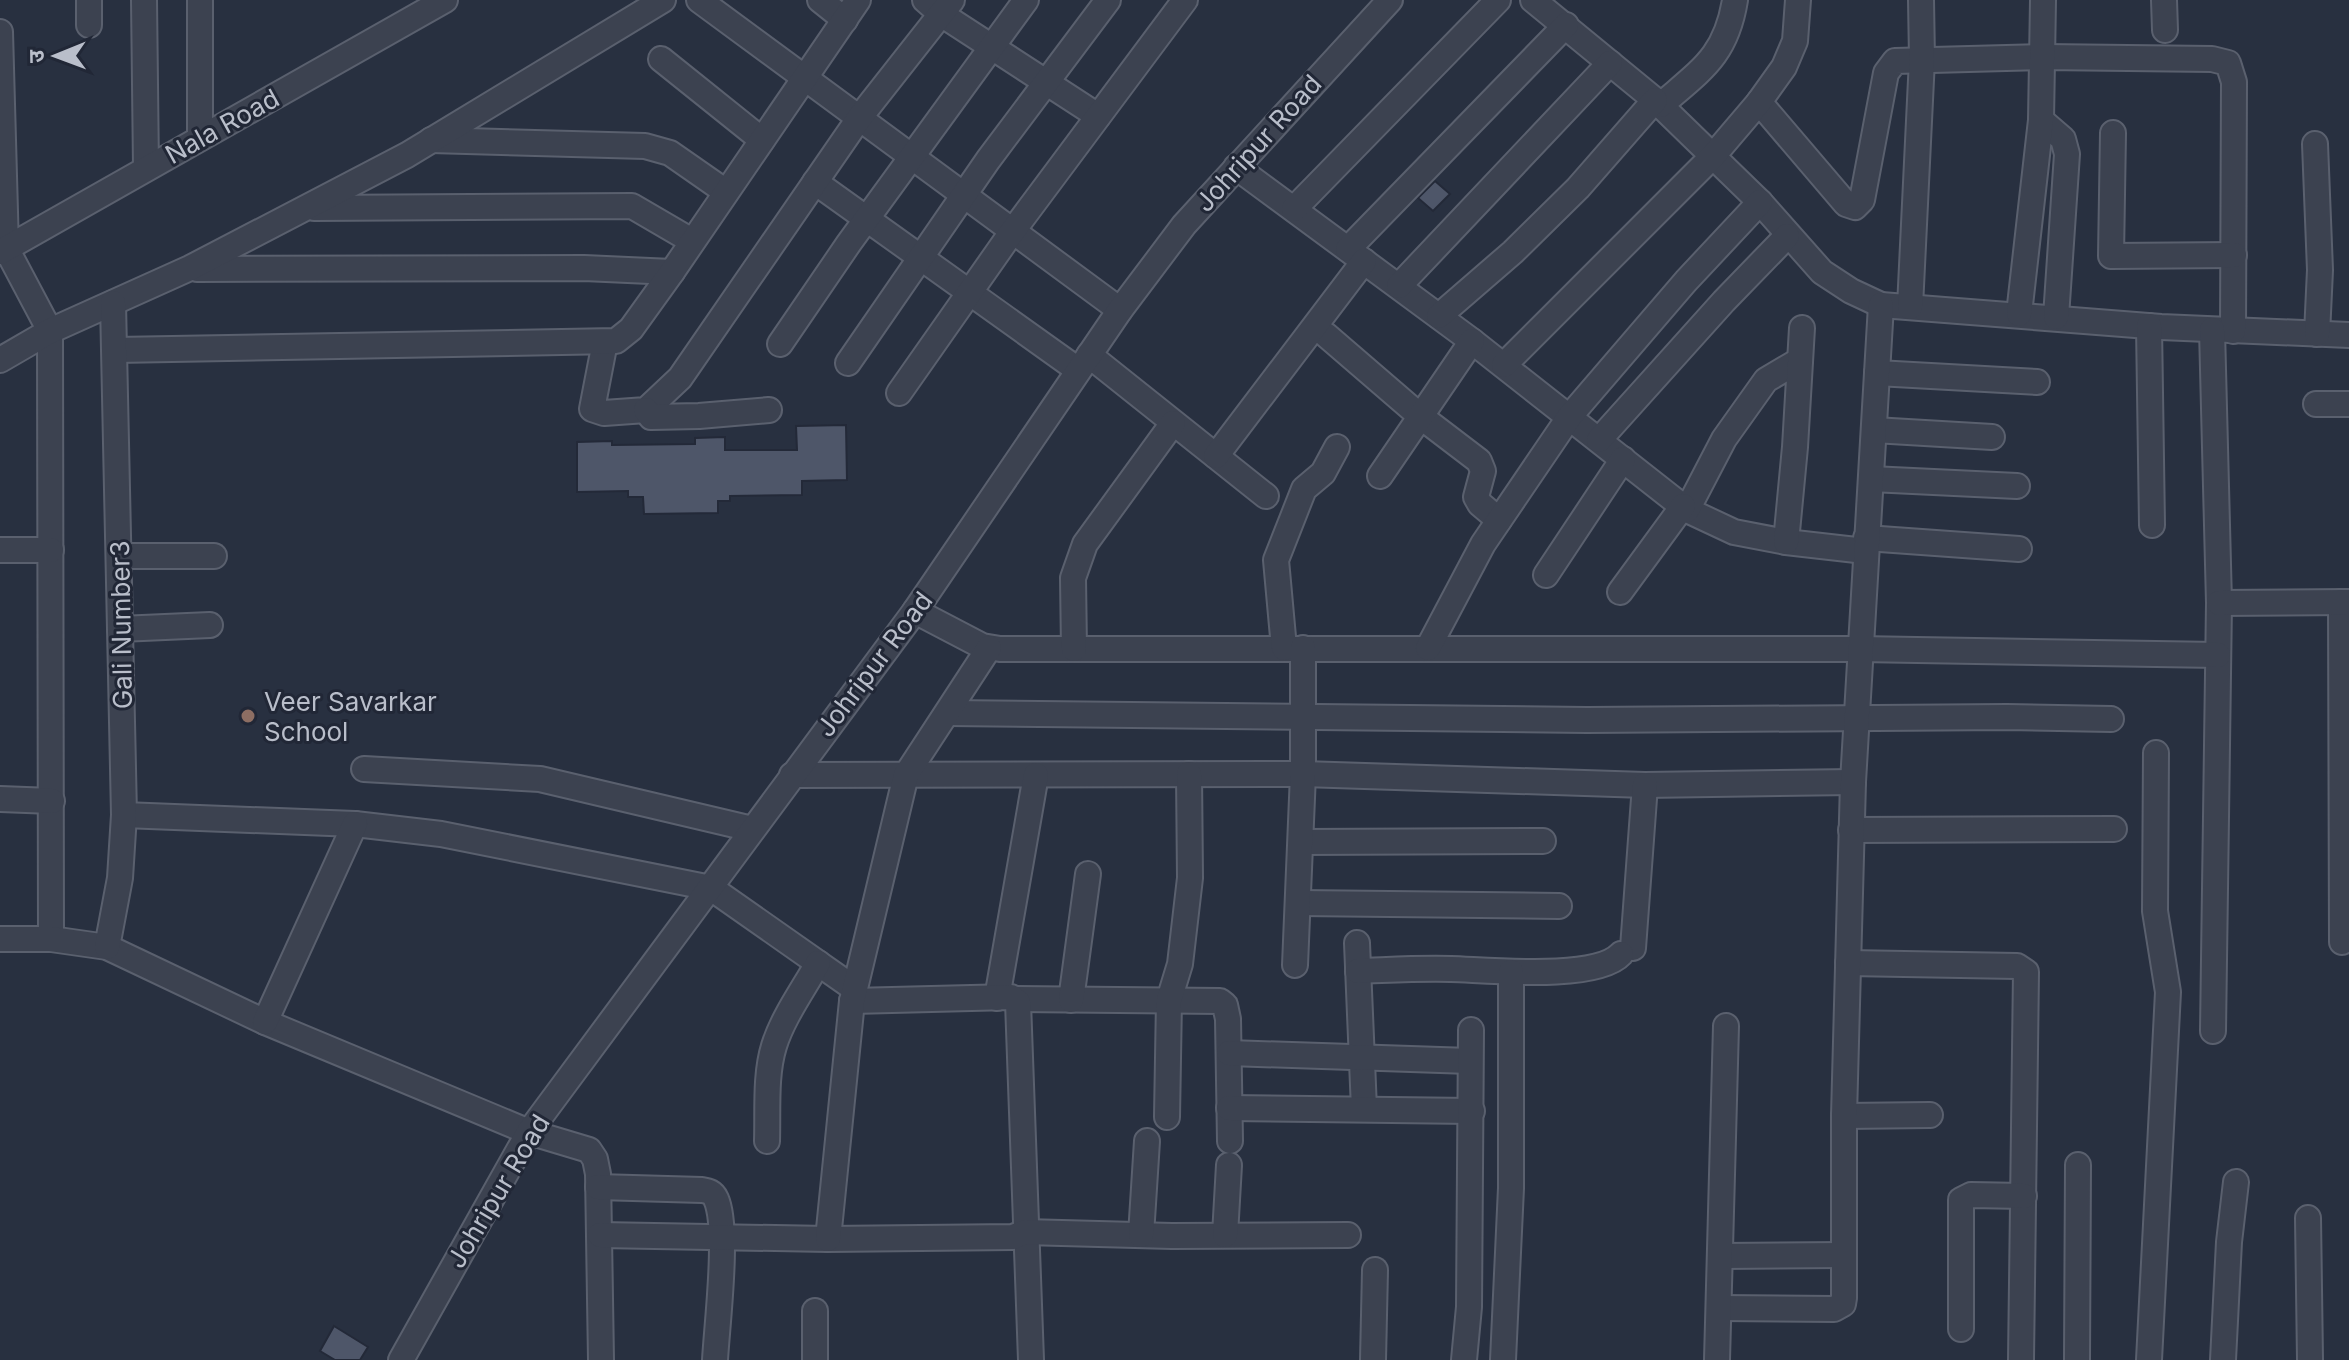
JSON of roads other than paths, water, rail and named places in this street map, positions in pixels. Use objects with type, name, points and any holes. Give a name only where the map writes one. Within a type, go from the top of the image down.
[{"type":"street","points":[[89,0],[89,25]]},
{"type":"street","points":[[144,0],[146,168]]},
{"type":"street","points":[[200,0],[200,138]]},
{"type":"street","name":"Nala Road","points":[[7,255],[146,168],[422,7],[445,0]]},
{"type":"street","points":[[0,360],[46,322],[113,303],[190,268],[307,208],[431,140],[663,0]]},
{"type":"street","points":[[699,0],[1120,310]]},
{"type":"street","points":[[116,350],[616,341],[631,329],[672,272],[852,10],[820,0]]},
{"type":"street","points":[[780,344],[1026,0]]},
{"type":"street","points":[[848,363],[963,195],[1108,0]]},
{"type":"street","points":[[899,393],[1012,232],[1185,0]]},
{"type":"street","name":"Johripur Road","points":[[401,1360],[529,1132],[915,611],[1120,310],[1184,225],[1390,0]]},
{"type":"street","points":[[1294,209],[1498,0]]},
{"type":"street","points":[[1533,0],[1561,14],[1610,63],[1658,103],[1760,202],[1822,272],[1851,291],[1881,305],[2149,326],[2349,335]]},
{"type":"street","points":[[1439,316],[1535,231],[1658,103],[1711,61],[1729,31],[1735,0]]},
{"type":"street","points":[[1504,365],[1713,156],[1759,102],[1784,67],[1795,41],[1798,0]]},
{"type":"street","points":[[1910,307],[1922,59],[1921,0]]},
{"type":"street","points":[[2019,314],[2041,120],[2043,0]]},
{"type":"street","points":[[2164,0],[2165,30]]},
{"type":"street","points":[[605,342],[592,409],[604,413],[646,410],[680,378],[940,5],[992,47],[1098,116]]},
{"type":"street","points":[[1216,456],[1356,255],[1561,14]]},
{"type":"street","points":[[0,32],[7,255],[46,322],[51,550],[51,939]]},
{"type":"street","points":[[1759,102],[1846,204],[1855,207],[1862,200],[1886,73],[1895,61],[2044,57],[2212,59],[2228,63],[2234,82],[2234,255],[2223,330],[2213,1031]]},
{"type":"street","points":[[661,59],[762,140]]},
{"type":"street","points":[[1399,286],[1610,63]]},
{"type":"street","points":[[2041,120],[2063,139],[2067,154],[2056,317]]},
{"type":"street","points":[[2113,133],[2111,256],[2234,255]]},
{"type":"street","points":[[431,140],[645,146],[670,153],[726,192]]},
{"type":"street","points":[[2315,144],[2320,270],[2317,334]]},
{"type":"street","points":[[1236,167],[1504,365],[1685,508],[1734,532],[1786,542],[2019,549]]},
{"type":"street","points":[[815,182],[970,292],[1173,423],[1266,496]]},
{"type":"street","points":[[1428,648],[1465,573],[1570,416],[1686,281],[1760,202]]},
{"type":"street","points":[[307,208],[632,206],[692,241]]},
{"type":"street","points":[[1599,440],[1787,236]]},
{"type":"street","points":[[190,268],[584,268],[672,272]]},
{"type":"street","name":"Gali Number3","points":[[107,947],[120,878],[124,815],[113,303]]},
{"type":"street","points":[[1720,1308],[1839,1308],[1844,1298],[1844,1116],[1851,830],[1881,305]]},
{"type":"street","points":[[2149,326],[2152,525]]},
{"type":"street","points":[[1786,542],[1802,328]]},
{"type":"street","points":[[1326,335],[1420,416],[1479,461],[1483,471],[1476,497],[1499,520]]},
{"type":"street","points":[[1380,476],[1472,341]]},
{"type":"street","points":[[1620,592],[1685,508],[1724,439],[1766,380],[1800,360]]},
{"type":"street","points":[[1877,373],[2037,382]]},
{"type":"street","points":[[2316,404],[2349,404]]},
{"type":"street","points":[[646,410],[651,417],[769,410]]},
{"type":"street","points":[[1074,649],[1073,578],[1085,544],[1173,423]]},
{"type":"street","points":[[1874,430],[1992,437]]},
{"type":"street","points":[[1295,965],[1303,716],[1276,560],[1304,489],[1323,473],[1337,447]]},
{"type":"street","points":[[1546,575],[1623,459]]},
{"type":"street","points":[[1871,479],[2017,486]]},
{"type":"street","points":[[0,550],[51,550]]},
{"type":"street","points":[[120,556],[214,556]]},
{"type":"street","points":[[2219,603],[2345,602],[2342,942]]},
{"type":"street","points":[[915,611],[989,648],[1859,649],[2218,655]]},
{"type":"street","points":[[120,629],[210,625]]},
{"type":"street","points":[[828,1239],[854,995],[906,775],[989,648]]},
{"type":"street","points":[[948,713],[1587,720],[2111,719]]},
{"type":"street","points":[[2149,1360],[2168,992],[2155,911],[2156,753]]},
{"type":"street","points":[[364,769],[540,779],[581,786],[752,829]]},
{"type":"street","points":[[1167,1117],[1169,1000],[1180,964],[1189,904],[1189,774]]},
{"type":"street","points":[[792,775],[1303,774],[1645,785],[1853,782]]},
{"type":"street","points":[[1007,998],[1036,775]]},
{"type":"street","points":[[1358,971],[1451,969],[1511,972],[1595,968],[1614,962],[1627,951],[1645,785]]},
{"type":"street","points":[[0,799],[52,801]]},
{"type":"street","points":[[124,815],[355,824],[441,834],[711,888],[818,963],[854,995],[1213,1000],[1225,1005],[1228,1019],[1229,1153],[1225,1235]]},
{"type":"street","points":[[265,1022],[355,824]]},
{"type":"street","points":[[1851,830],[2114,829]]},
{"type":"street","points":[[1301,842],[1543,841]]},
{"type":"street","points":[[1071,1000],[1088,874]]},
{"type":"street","points":[[1299,903],[1559,906]]},
{"type":"street","points":[[0,939],[51,939],[107,947],[265,1022],[529,1132],[589,1150],[595,1159],[598,1187],[601,1360]]},
{"type":"street","points":[[1357,943],[1364,1109]]},
{"type":"street","points":[[767,1141],[770,1067],[774,1047],[783,1024],[818,963]]},
{"type":"street","points":[[1848,963],[2017,966],[2026,972],[2021,1360]]},
{"type":"street","points":[[1503,1360],[1511,1188],[1511,972]]},
{"type":"street","points":[[1007,998],[1020,1006],[1031,1360]]},
{"type":"street","points":[[1717,1360],[1726,1026]]},
{"type":"street","points":[[1464,1360],[1469,1307],[1471,1030]]},
{"type":"street","points":[[1229,1053],[1470,1061]]},
{"type":"street","points":[[1229,1108],[1472,1111]]},
{"type":"street","points":[[1844,1116],[1930,1115]]},
{"type":"street","points":[[1141,1235],[1147,1141]]},
{"type":"street","points":[[2077,1360],[2078,1165]]},
{"type":"street","points":[[2223,1360],[2229,1242],[2236,1182]]},
{"type":"street","points":[[598,1187],[710,1192],[716,1197],[722,1238],[715,1360]]},
{"type":"street","points":[[1961,1329],[1961,1200],[1971,1195],[2024,1196]]},
{"type":"street","points":[[2308,1218],[2310,1360]]},
{"type":"street","points":[[600,1235],[828,1239],[1013,1237],[1025,1232],[1348,1235]]},
{"type":"street","points":[[1722,1256],[1843,1255]]},
{"type":"street","points":[[1373,1360],[1375,1270]]},
{"type":"street","points":[[815,1311],[815,1360]]},
{"type":"place","name":"Veer Savarkar School","points":[[248,716]]}]
